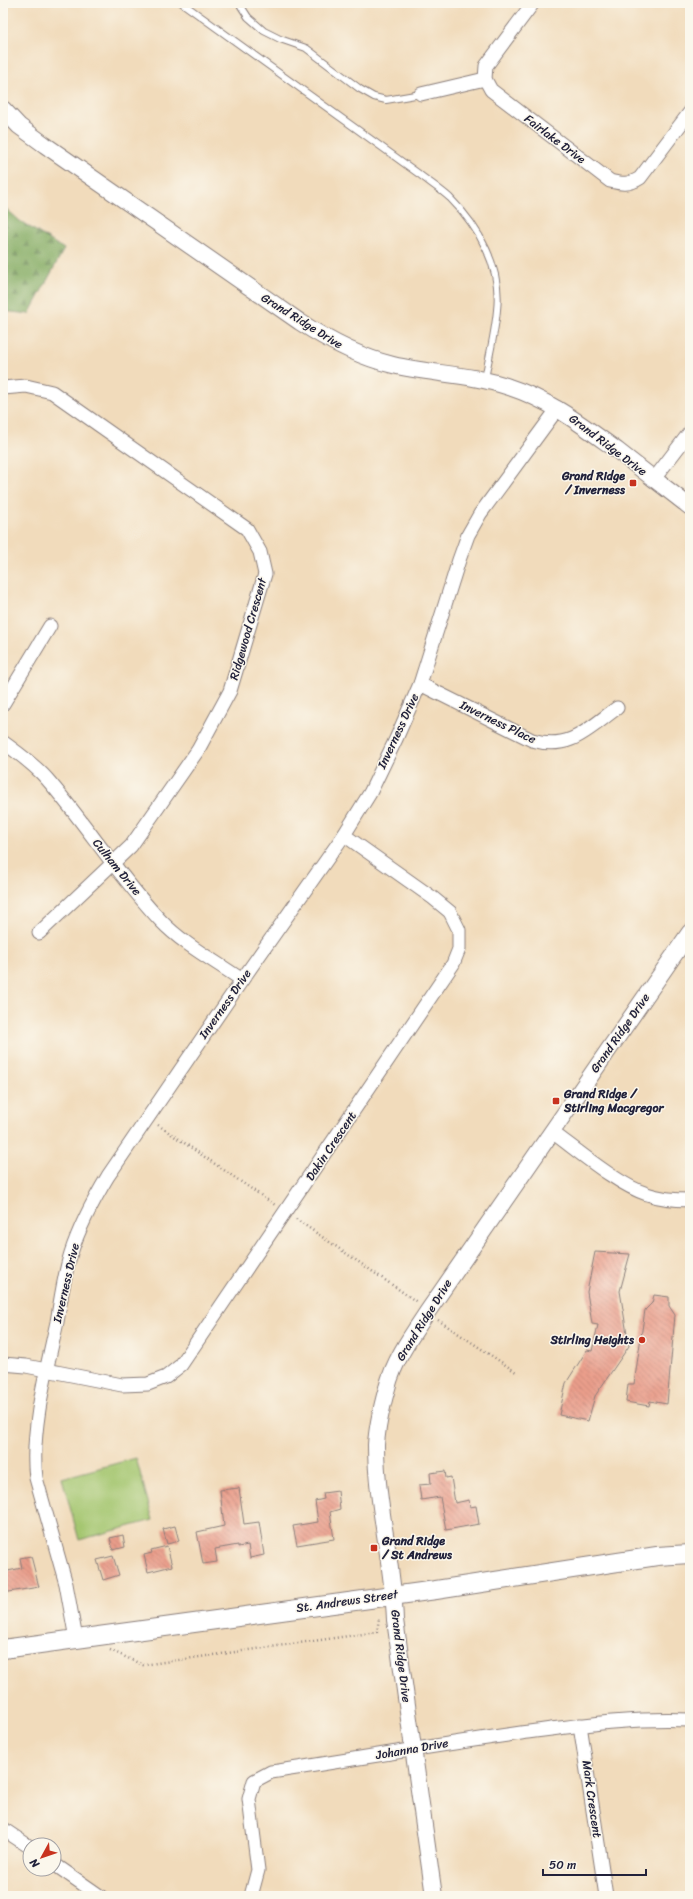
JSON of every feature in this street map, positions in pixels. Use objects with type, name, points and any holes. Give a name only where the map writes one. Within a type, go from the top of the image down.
[{"type":"main road","name":"St. Andrews Street","points":[[3,1649],[393,1594],[436,1590],[658,1556],[690,1554]]},
{"type":"street","points":[[421,94],[485,79],[486,66],[533,3]]},
{"type":"street","name":"Fairlake Drive","points":[[485,79],[491,90],[610,181],[622,184],[631,183],[640,178],[690,112]]},
{"type":"street","name":"Grand Ridge Drive","points":[[3,109],[19,126],[45,146],[329,341],[360,355],[393,365],[485,380],[536,396],[558,408],[690,507]]},
{"type":"street","name":"Ridgewood Crescent","points":[[3,388],[26,386],[52,392],[247,529],[260,552],[265,574],[230,691],[198,750],[131,846],[114,864],[39,933]]},
{"type":"street","name":"Inverness Drive","points":[[76,1639],[66,1584],[36,1478],[34,1446],[46,1372],[71,1254],[78,1234],[90,1205],[147,1118],[344,835],[370,793],[420,684],[468,535],[480,514],[558,408]]},
{"type":"street","points":[[654,479],[690,432]]},
{"type":"street","points":[[3,704],[50,626]]},
{"type":"street","name":"Inverness Place","points":[[420,684],[532,740],[546,744],[560,744],[576,737],[617,708]]},
{"type":"street","name":"Culham Drive","points":[[3,742],[25,758],[46,778],[114,864],[160,920],[174,934],[242,980]]},
{"type":"street","name":"Dakin Crescent","points":[[3,1364],[26,1366],[46,1372],[129,1385],[148,1384],[166,1376],[181,1365],[453,964],[459,949],[460,930],[450,912],[433,898],[344,835]]},
{"type":"street","name":"Grand Ridge Drive","points":[[434,1896],[395,1620],[376,1444],[387,1387],[408,1342],[690,932]]},
{"type":"street","points":[[552,1132],[622,1181],[646,1194],[672,1200],[690,1200]]},
{"type":"street","name":"Johanna Drive","points":[[251,1896],[258,1870],[248,1799],[254,1781],[272,1772],[413,1749],[580,1725],[672,1719],[690,1720]]},
{"type":"street","name":"Mark Crescent","points":[[580,1725],[606,1896]]},
{"type":"street","points":[[3,1829],[22,1842]]},
{"type":"street","points":[[62,1870],[100,1896]]},
{"type":"lane","points":[[182,3],[419,174],[450,198],[478,232],[489,253],[496,280],[498,308],[485,380]]},
{"type":"lane","points":[[239,3],[248,17],[264,31],[280,39],[306,48],[360,89],[374,97],[386,100],[421,94]]},
{"type":"path","points":[[147,1118],[278,1207]]},
{"type":"path","points":[[293,1217],[420,1303]]},
{"type":"path","points":[[436,1319],[516,1372]]},
{"type":"path","points":[[105,1648],[143,1665],[377,1632],[379,1616]]},
{"type":"green space","points":[[3,206],[20,221],[64,249],[29,314],[3,311]]},
{"type":"green space","points":[[136,1458],[153,1520],[79,1540],[62,1478]]},
{"type":"building","points":[[595,1252],[630,1254],[620,1291],[629,1346],[595,1396],[588,1421],[559,1415],[566,1383],[587,1350],[592,1351],[598,1325],[592,1324],[587,1292]]},
{"type":"building","points":[[654,1295],[669,1297],[669,1306],[675,1315],[667,1404],[650,1401],[649,1406],[626,1402],[628,1384],[634,1384],[645,1310],[652,1303]]},
{"type":"building","points":[[445,1471],[446,1478],[451,1477],[455,1503],[469,1500],[470,1507],[476,1506],[479,1524],[446,1530],[440,1497],[421,1500],[419,1485],[431,1484],[430,1473]]},
{"type":"building","points":[[239,1488],[244,1524],[259,1522],[264,1555],[250,1558],[248,1545],[238,1547],[238,1545],[215,1549],[217,1562],[203,1564],[197,1532],[224,1526],[220,1490]]},
{"type":"building","points":[[338,1491],[340,1509],[330,1512],[334,1539],[297,1545],[293,1526],[318,1522],[315,1501],[324,1499],[323,1493]]},
{"type":"building","points":[[175,1526],[179,1541],[167,1544],[163,1529]]},
{"type":"building","points":[[123,1535],[125,1547],[113,1550],[110,1538]]},
{"type":"building","points":[[167,1546],[172,1566],[148,1572],[144,1555],[152,1553],[151,1550]]},
{"type":"building","points":[[31,1556],[39,1587],[3,1593],[3,1572],[22,1568],[20,1558]]},
{"type":"building","points":[[113,1556],[119,1575],[103,1580],[97,1560]]},
{"type":"place","name":"Grand Ridge / Inverness","points":[[633,483]]},
{"type":"place","name":"Grand Ridge / Stirling Macgregor","points":[[556,1101]]},
{"type":"place","name":"Stirling Heights","points":[[642,1340]]},
{"type":"place","name":"Grand Ridge / St Andrews","points":[[374,1548]]}]
